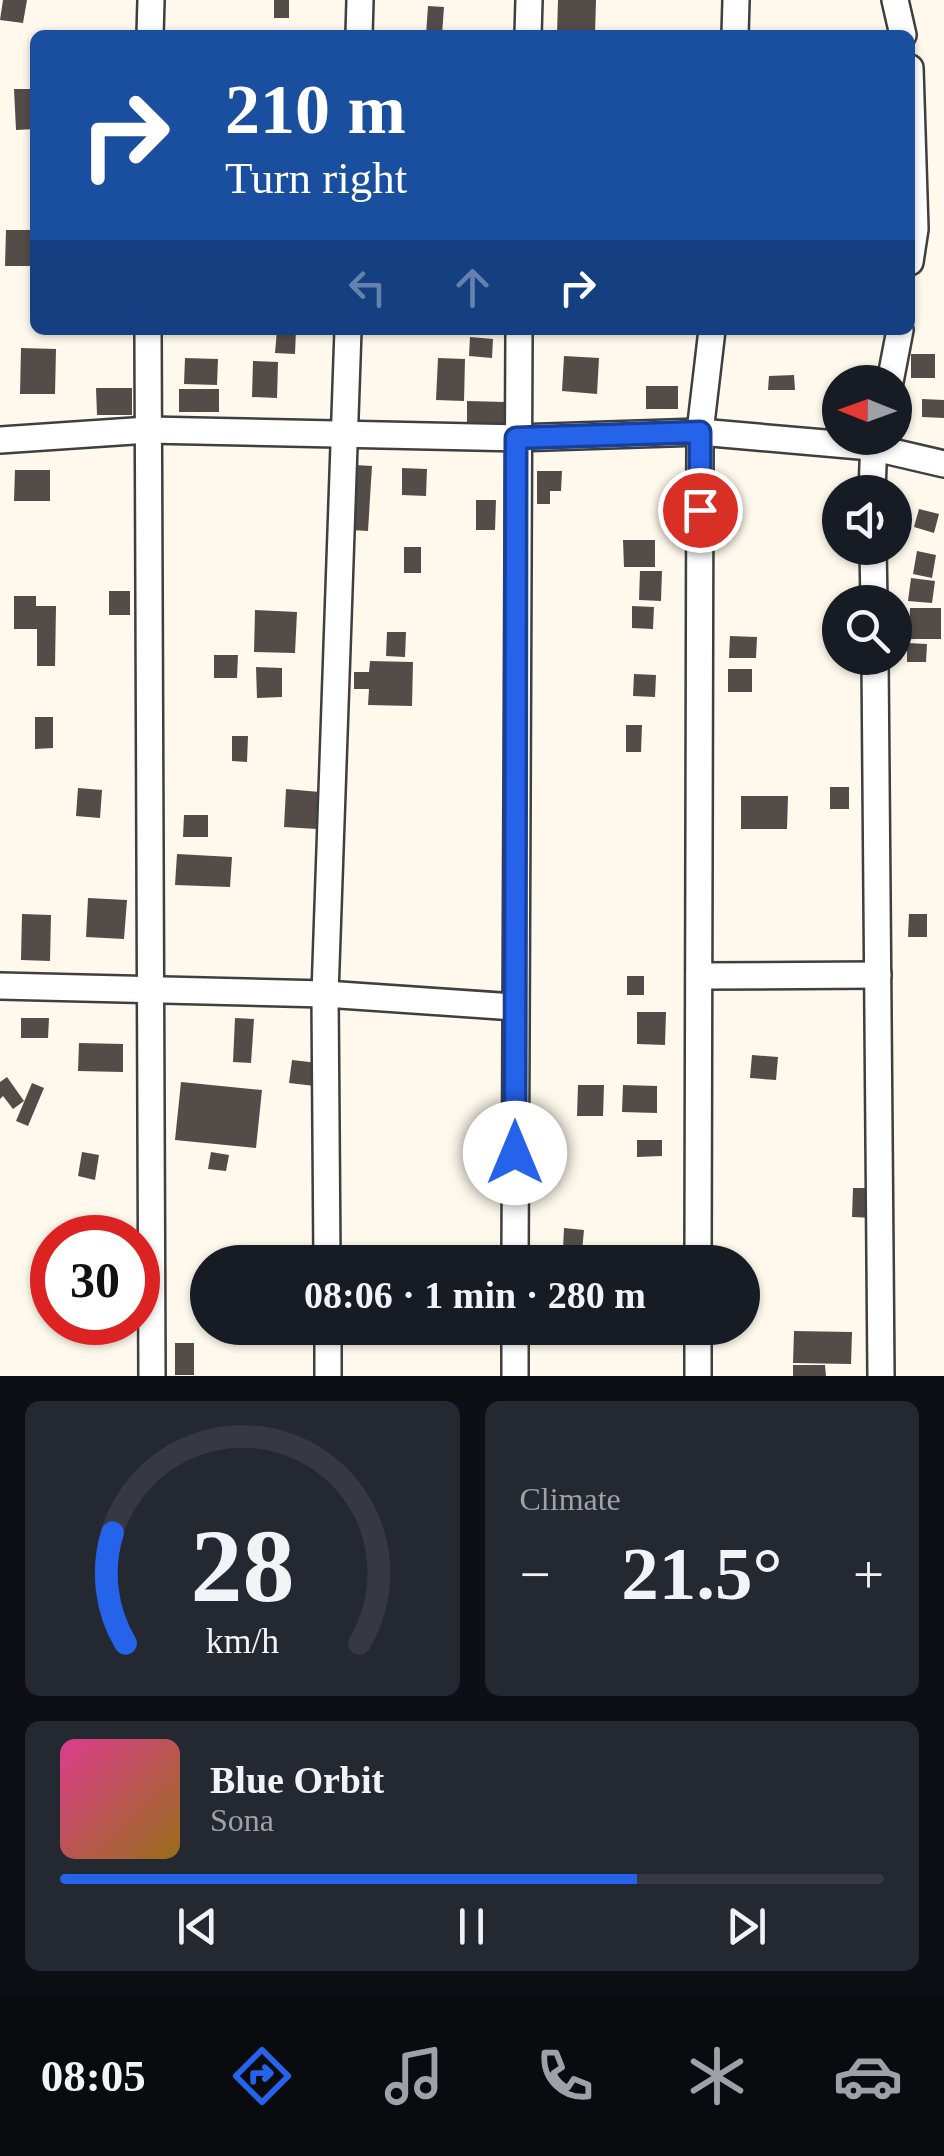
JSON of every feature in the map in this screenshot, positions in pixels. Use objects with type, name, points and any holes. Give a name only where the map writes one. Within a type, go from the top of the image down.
[{"type":"street","points":[[150,30],[151,0]]},
{"type":"street","points":[[359,30],[360,0]]},
{"type":"street","points":[[528,30],[530,0]]},
{"type":"street","points":[[735,30],[736,0]]},
{"type":"street","points":[[895,0],[902,30]]},
{"type":"street","points":[[148,335],[152,1376]]},
{"type":"street","points":[[327,1245],[324,994],[348,335]]},
{"type":"street","points":[[515,1245],[519,335]]},
{"type":"street","points":[[698,1245],[700,432],[711,335]]},
{"type":"street","points":[[893,365],[899,335]]},
{"type":"street","points":[[0,440],[148,430],[516,438],[700,432],[822,439]]},
{"type":"street","points":[[912,454],[944,464]]},
{"type":"street","points":[[875,675],[881,1376]]},
{"type":"street","points":[[699,976],[878,975]]},
{"type":"street","points":[[0,986],[324,994],[515,1008]]},
{"type":"street","points":[[328,1345],[328,1376]]},
{"type":"street","points":[[515,1345],[515,1376]]},
{"type":"street","points":[[698,1345],[698,1376]]},
{"type":"building","points":[[3,0],[27,0],[23,23],[0,20]]},
{"type":"building","points":[[274,0],[289,0],[289,18],[274,18]]},
{"type":"building","points":[[558,0],[596,0],[595,30],[557,30]]},
{"type":"building","points":[[428,6],[444,7],[442,30],[426,30]]},
{"type":"building","points":[[14,89],[30,89],[30,129],[16,130]]},
{"type":"building","points":[[6,230],[30,230],[30,266],[5,266]]},
{"type":"building","points":[[277,335],[296,335],[295,354],[275,353]]},
{"type":"building","points":[[470,337],[493,339],[492,358],[469,356]]},
{"type":"building","points":[[21,348],[56,349],[55,394],[20,394]]},
{"type":"building","points":[[911,354],[935,354],[935,378],[912,378]]},
{"type":"building","points":[[564,356],[599,358],[597,394],[562,391]]},
{"type":"building","points":[[185,358],[218,359],[217,385],[184,384]]},
{"type":"building","points":[[438,358],[465,359],[464,401],[436,400]]},
{"type":"building","points":[[253,361],[278,362],[277,398],[252,397]]},
{"type":"building","points":[[794,375],[795,390],[768,390],[769,376]]},
{"type":"building","points":[[646,386],[678,386],[678,409],[646,409]]},
{"type":"building","points":[[96,388],[132,388],[132,415],[97,415]]},
{"type":"building","points":[[179,389],[219,389],[219,412],[179,412]]},
{"type":"building","points":[[922,399],[944,400],[944,418],[922,417]]},
{"type":"building","points":[[467,401],[505,402],[505,427],[467,427]]},
{"type":"building","points":[[355,465],[372,466],[368,531],[351,530]]},
{"type":"building","points":[[402,468],[427,469],[426,496],[402,495]]},
{"type":"building","points":[[15,470],[50,470],[50,501],[14,501]]},
{"type":"building","points":[[537,471],[562,471],[561,491],[550,491],[550,504],[537,504]]},
{"type":"building","points":[[476,500],[496,500],[495,530],[476,530]]},
{"type":"building","points":[[919,509],[939,514],[934,533],[914,527]]},
{"type":"building","points":[[623,540],[655,540],[655,567],[624,567]]},
{"type":"building","points":[[404,547],[421,547],[421,573],[404,573]]},
{"type":"building","points":[[917,551],[936,555],[932,578],[913,574]]},
{"type":"building","points":[[640,571],[662,571],[661,601],[639,600]]},
{"type":"building","points":[[911,578],[935,581],[932,603],[912,601]]},
{"type":"building","points":[[109,591],[130,591],[130,615],[109,615]]},
{"type":"building","points":[[14,596],[36,596],[36,606],[56,606],[55,666],[37,666],[37,629],[14,629]]},
{"type":"building","points":[[632,606],[654,607],[653,629],[632,628]]},
{"type":"building","points":[[912,608],[941,608],[941,639],[912,639]]},
{"type":"building","points":[[255,610],[297,612],[295,653],[254,652]]},
{"type":"building","points":[[387,632],[406,632],[405,657],[386,656]]},
{"type":"building","points":[[730,636],[757,637],[756,658],[729,658]]},
{"type":"building","points":[[912,643],[927,644],[926,662],[912,662]]},
{"type":"building","points":[[214,655],[238,655],[237,678],[214,678]]},
{"type":"building","points":[[370,661],[413,662],[412,706],[368,705],[369,689],[354,689],[354,672],[369,672]]},
{"type":"building","points":[[256,667],[282,668],[282,697],[257,698]]},
{"type":"building","points":[[728,669],[752,669],[752,692],[728,692]]},
{"type":"building","points":[[634,674],[656,675],[655,697],[633,696]]},
{"type":"building","points":[[35,717],[53,717],[53,748],[35,749]]},
{"type":"building","points":[[626,725],[642,725],[641,752],[626,752]]},
{"type":"building","points":[[232,736],[248,736],[247,762],[232,761]]},
{"type":"building","points":[[830,787],[849,787],[849,809],[830,809]]},
{"type":"building","points":[[78,788],[102,790],[100,818],[76,816]]},
{"type":"building","points":[[286,789],[320,792],[317,829],[284,827]]},
{"type":"building","points":[[741,796],[788,796],[787,829],[741,829]]},
{"type":"building","points":[[184,815],[208,815],[208,837],[183,837]]},
{"type":"building","points":[[177,854],[232,857],[230,887],[175,885]]},
{"type":"building","points":[[88,898],[127,900],[124,939],[86,937]]},
{"type":"building","points":[[22,914],[51,915],[50,961],[21,960]]},
{"type":"building","points":[[909,914],[927,914],[927,937],[908,937]]},
{"type":"building","points":[[627,976],[644,976],[644,995],[627,995]]},
{"type":"building","points":[[637,1012],[666,1012],[665,1045],[637,1044]]},
{"type":"building","points":[[21,1018],[49,1018],[48,1038],[21,1038]]},
{"type":"building","points":[[235,1018],[254,1019],[251,1063],[233,1062]]},
{"type":"building","points":[[79,1043],[123,1044],[123,1072],[78,1071]]},
{"type":"building","points":[[752,1055],[778,1057],[776,1080],[750,1078]]},
{"type":"building","points":[[292,1060],[318,1063],[315,1086],[289,1083]]},
{"type":"building","points":[[7,1077],[24,1101],[13,1109],[3,1096],[0,1099],[0,1082]]},
{"type":"building","points":[[181,1082],[262,1090],[256,1148],[175,1140]]},
{"type":"building","points":[[32,1083],[44,1088],[28,1126],[16,1121]]},
{"type":"building","points":[[578,1085],[604,1085],[603,1116],[577,1116]]},
{"type":"building","points":[[623,1085],[657,1086],[657,1113],[622,1112]]},
{"type":"building","points":[[637,1140],[662,1140],[662,1156],[637,1157]]},
{"type":"building","points":[[82,1152],[99,1155],[95,1180],[78,1176]]},
{"type":"building","points":[[211,1152],[229,1155],[226,1171],[208,1169]]},
{"type":"building","points":[[853,1188],[876,1188],[875,1218],[852,1217]]},
{"type":"building","points":[[564,1228],[584,1230],[583,1245],[563,1245]]},
{"type":"building","points":[[794,1331],[852,1332],[851,1364],[793,1363]]},
{"type":"building","points":[[175,1343],[194,1345],[194,1375],[175,1375]]},
{"type":"building","points":[[793,1365],[825,1365],[826,1376],[793,1376]]},
{"type":"route","points":[[515,1153],[516,438],[700,432],[700,510]]}]
